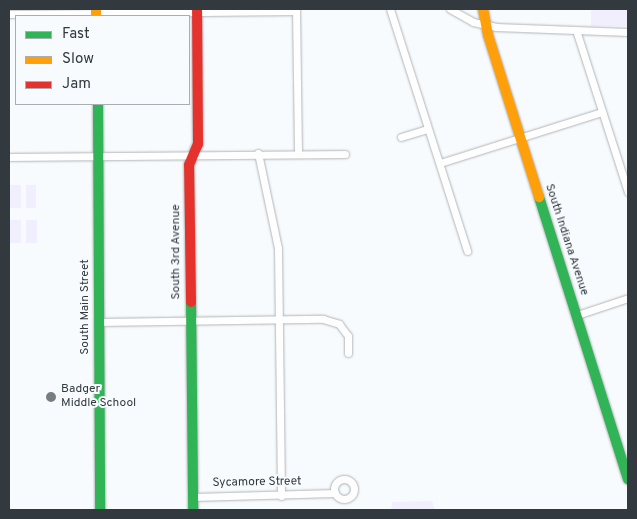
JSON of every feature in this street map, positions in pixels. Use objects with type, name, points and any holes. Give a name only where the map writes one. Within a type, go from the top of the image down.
[{"type":"street","points":[[390,9],[467,251]]},
{"type":"street","points":[[450,9],[485,25],[628,32]]},
{"type":"street","name":"South Indiana Avenue","points":[[483,9],[485,25],[628,479]]},
{"type":"street","name":"South 3rd Avenue","points":[[193,497],[189,165],[198,144],[197,10]]},
{"type":"street","points":[[9,14],[296,10],[298,154]]},
{"type":"street","points":[[576,30],[628,192]]},
{"type":"street","name":"South Main Street","points":[[98,105],[100,510]]},
{"type":"street","points":[[440,163],[602,112]]},
{"type":"street","points":[[401,137],[427,129]]},
{"type":"street","points":[[258,153],[276,224],[281,496]]},
{"type":"street","points":[[9,157],[258,153],[346,154]]},
{"type":"street","points":[[577,315],[628,298]]},
{"type":"street","points":[[99,322],[323,319],[339,324],[348,336],[348,353]]},
{"type":"street","name":"Sycamore Street","points":[[193,497],[335,493]]},
{"type":"street","points":[[193,497],[193,510]]},
{"type":"shaded area","points":[[591,9],[628,9],[628,26],[591,26]]},
{"type":"shaded area","points":[[10,185],[21,185],[21,208],[10,208]]},
{"type":"shaded area","points":[[26,185],[36,185],[36,208],[26,208]]},
{"type":"shaded area","points":[[10,220],[21,220],[21,243],[10,243]]},
{"type":"shaded area","points":[[26,220],[37,220],[37,243],[26,243]]},
{"type":"shaded area","points":[[432,501],[435,510],[391,510],[392,502]]},
{"type":"traffic: fast","points":[[98,105],[100,510]]},
{"type":"traffic: fast","points":[[539,197],[628,479]]},
{"type":"traffic: fast","points":[[191,302],[193,510]]},
{"type":"traffic: slow","points":[[96,9],[96,15]]},
{"type":"traffic: slow","points":[[483,9],[488,35],[539,197]]},
{"type":"traffic: jam","points":[[191,302],[189,165],[198,144],[197,9]]},
{"type":"place","name":"Badger Middle School","points":[[51,397]]}]
